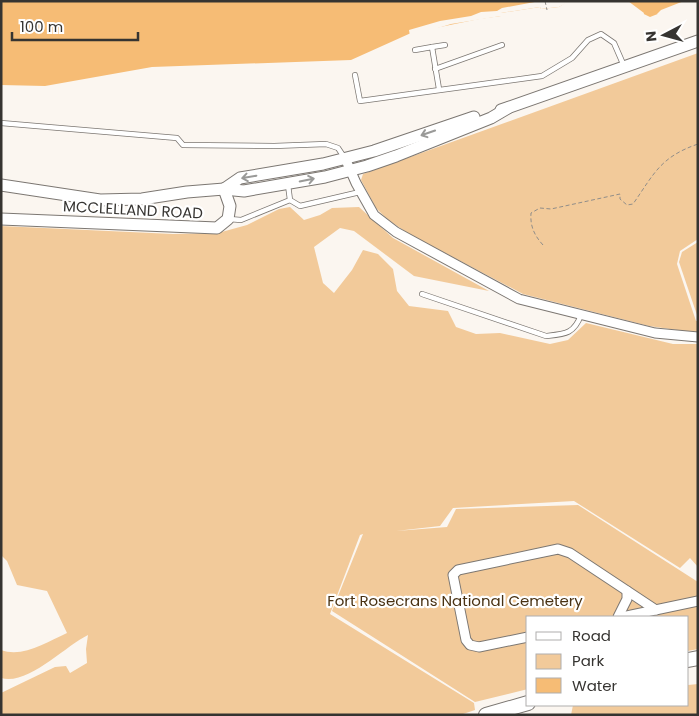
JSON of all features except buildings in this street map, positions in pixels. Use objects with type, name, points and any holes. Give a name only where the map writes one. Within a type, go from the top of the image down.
[{"type":"main road","points":[[486,715],[526,704]]},
{"type":"street","points":[[224,189],[240,178],[323,164],[374,151],[490,112],[508,108],[698,41]]},
{"type":"street","points":[[1,185],[100,200],[142,199],[187,192],[224,189],[244,192],[349,170],[396,156],[491,118],[508,108]]},
{"type":"street","points":[[344,158],[360,192],[374,215],[396,232],[519,298],[655,334],[698,337]]},
{"type":"street","points":[[224,189],[230,206],[228,219]]},
{"type":"street","name":"MCCLELLAND ROAD","points":[[1,219],[198,228],[217,228],[228,219]]},
{"type":"street","points":[[526,637],[479,647],[470,644],[466,640],[453,575],[458,570],[558,549],[570,553],[656,610]]},
{"type":"street","points":[[618,616],[627,599],[626,590]]},
{"type":"street","points":[[627,616],[698,601]]},
{"type":"lane","points":[[355,74],[360,101],[542,76],[572,58],[588,40],[600,34],[614,43],[624,66]]},
{"type":"lane","points":[[415,50],[445,45]]},
{"type":"lane","points":[[435,69],[502,45]]},
{"type":"lane","points":[[432,47],[439,90]]},
{"type":"lane","points":[[1,123],[177,138],[183,146],[326,144],[338,148],[344,158]]},
{"type":"lane","points":[[288,184],[290,200]]},
{"type":"lane","points":[[290,200],[300,206],[360,192]]},
{"type":"lane","points":[[228,219],[242,220],[290,200]]},
{"type":"lane","points":[[422,294],[546,336],[566,334],[577,325],[581,314]]},
{"type":"path","points":[[545,1],[547,10]]},
{"type":"path","points":[[543,245],[536,237],[530,222],[532,213],[540,208],[551,209],[620,194],[620,198],[627,205],[633,204],[664,161],[680,150],[698,144]]},
{"type":"green space","points":[[698,53],[698,239],[680,251],[677,264],[696,321],[698,321],[698,333],[649,326],[523,294],[409,234],[387,219],[376,208],[361,180],[363,174]]},
{"type":"green space","name":"Fort Rosecrans National Cemetery","points":[[290,207],[304,220],[320,215],[332,208],[359,207],[393,238],[489,291],[414,276],[354,231],[340,228],[314,247],[323,283],[334,293],[352,270],[363,250],[378,254],[393,269],[397,291],[409,306],[448,311],[456,327],[476,334],[500,333],[550,344],[568,340],[586,323],[673,344],[698,344],[698,567],[690,558],[680,568],[574,501],[453,508],[440,526],[396,531],[447,527],[456,509],[578,505],[698,582],[698,649],[689,651],[689,616],[526,616],[526,689],[475,702],[332,611],[363,534],[360,535],[330,614],[474,703],[475,710],[460,715],[1,715],[1,693],[55,667],[66,666],[70,673],[87,663],[88,635],[34,671],[12,679],[1,678],[1,650],[9,652],[26,651],[67,633],[47,591],[17,585],[7,561],[1,555],[1,226],[173,234],[218,233],[247,225],[279,209]]},
{"type":"green space","points":[[698,242],[698,318],[679,262],[682,252]]},
{"type":"green space","points":[[698,684],[698,715],[571,715],[573,706],[689,706],[689,685]]},
{"type":"water","points":[[1,1],[568,1],[559,7],[541,9],[540,7],[501,13],[501,16],[411,33],[351,60],[152,67],[45,86],[1,85]]},
{"type":"water","points":[[588,1],[691,1],[650,17],[619,2]]},
{"type":"pier","points":[[540,1],[570,1],[559,7],[541,9],[540,7],[501,13],[501,16],[451,24],[434,31],[410,36],[409,30],[440,21]]},
{"type":"pier","points":[[586,1],[628,1],[644,13],[643,16],[619,4],[589,4]]},
{"type":"pier","points":[[684,1],[693,1],[692,4],[661,15],[657,14],[661,10]]}]
